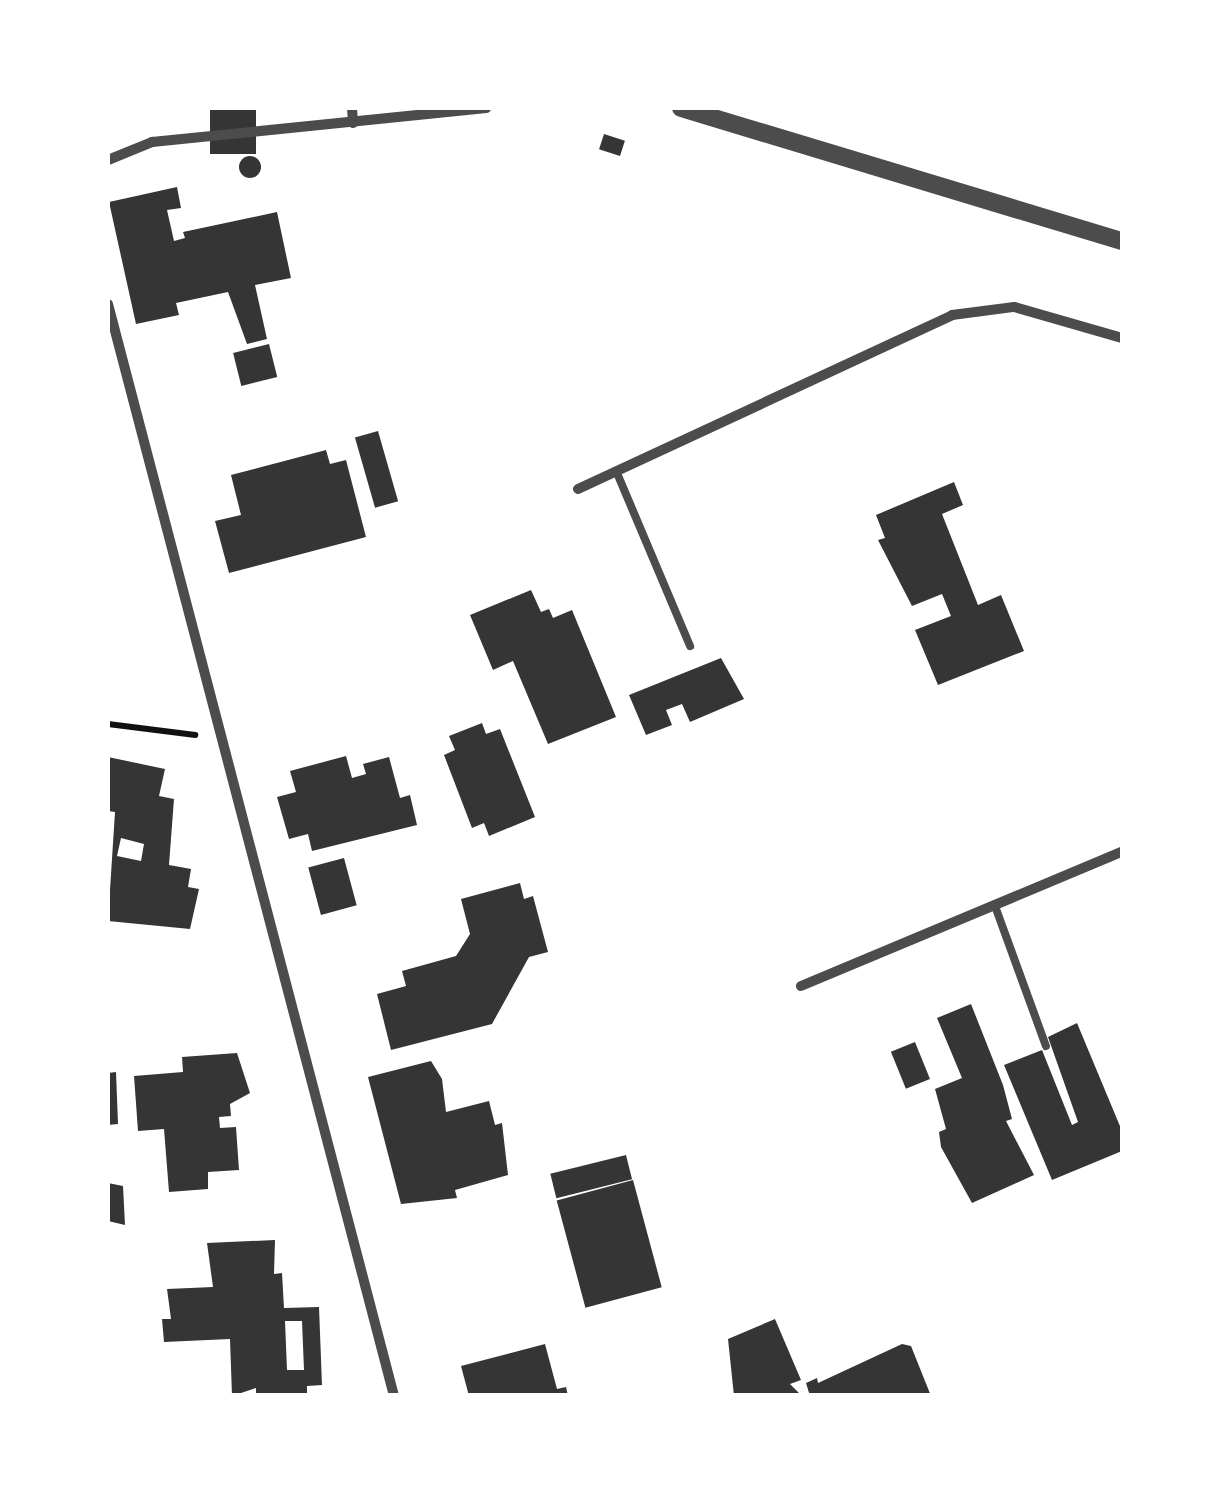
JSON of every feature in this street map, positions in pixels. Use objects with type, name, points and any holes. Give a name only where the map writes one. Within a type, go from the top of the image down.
[{"type":"street","points":[[352,108],[353,123]]},
{"type":"street","points":[[108,160],[152,142],[486,108]]},
{"type":"street","points":[[681,108],[1122,241]]},
{"type":"street","points":[[108,304],[226,739],[394,1396]]},
{"type":"street","points":[[578,489],[952,316],[1014,307],[1122,338]]},
{"type":"street","points":[[801,986],[1122,852]]},
{"type":"lane","points":[[618,473],[690,646]]},
{"type":"lane","points":[[996,906],[1046,1046]]},
{"type":"path","points":[[108,724],[226,739]]},
{"type":"building","points":[[210,108],[256,108],[256,154],[210,154]]},
{"type":"building","points":[[604,134],[625,141],[620,156],[599,149]]},
{"type":"building","points":[[250,156],[258,159],[258,175],[250,178],[242,175],[239,167],[242,159]]},
{"type":"building","points":[[177,187],[181,208],[167,210],[174,241],[185,238],[183,232],[277,212],[291,278],[255,285],[267,339],[247,344],[228,292],[176,303],[179,315],[136,324],[109,202]]},
{"type":"building","points":[[269,344],[277,377],[241,386],[233,353]]},
{"type":"building","points":[[378,431],[398,501],[375,508],[355,438]]},
{"type":"building","points":[[326,450],[330,464],[346,460],[366,537],[229,573],[215,521],[241,515],[231,475]]},
{"type":"building","points":[[954,482],[963,505],[942,514],[978,605],[1001,595],[1024,651],[938,685],[915,630],[951,616],[942,594],[912,606],[878,540],[885,538],[876,515]]},
{"type":"building","points":[[531,590],[541,612],[549,609],[553,618],[572,610],[616,717],[548,744],[513,661],[493,670],[470,615]]},
{"type":"building","points":[[721,658],[744,699],[690,722],[682,704],[666,710],[672,725],[646,735],[629,695]]},
{"type":"building","points":[[482,723],[486,734],[500,729],[535,817],[489,836],[484,823],[472,828],[444,755],[455,750],[449,736]]},
{"type":"building","points":[[346,756],[352,778],[366,774],[363,764],[389,757],[400,798],[410,795],[417,825],[312,851],[308,834],[289,839],[277,797],[296,792],[290,771]]},
{"type":"building","points":[[108,757],[165,769],[159,796],[174,799],[169,865],[191,869],[188,887],[199,889],[190,929],[108,921],[115,812],[108,811]],"holes":[[[121,838],[144,844],[141,861],[117,856]]]},
{"type":"building","points":[[344,858],[357,905],[321,915],[308,868]]},
{"type":"building","points":[[520,883],[524,899],[533,896],[548,952],[529,957],[492,1024],[391,1050],[377,994],[406,986],[402,971],[456,956],[470,934],[461,899]]},
{"type":"building","points":[[971,1004],[1003,1085],[1012,1119],[1006,1121],[1034,1175],[972,1203],[941,1147],[939,1132],[946,1129],[935,1089],[962,1078],[937,1018]]},
{"type":"building","points":[[1077,1023],[1122,1131],[1122,1151],[1052,1180],[1004,1065],[1042,1050],[1072,1125],[1078,1122],[1048,1037]]},
{"type":"building","points":[[915,1042],[930,1079],[906,1089],[891,1052]]},
{"type":"building","points":[[237,1053],[250,1093],[230,1104],[231,1116],[219,1117],[220,1128],[236,1127],[239,1170],[208,1172],[208,1189],[169,1192],[164,1129],[138,1131],[134,1076],[183,1072],[182,1057]]},
{"type":"building","points":[[431,1061],[442,1079],[446,1112],[489,1101],[495,1125],[502,1123],[508,1175],[455,1190],[457,1198],[401,1204],[368,1077]]},
{"type":"building","points":[[116,1072],[118,1124],[108,1125],[108,1073]]},
{"type":"building","points":[[626,1155],[632,1179],[556,1198],[550,1174]]},
{"type":"building","points":[[633,1180],[662,1287],[585,1308],[557,1200]]},
{"type":"building","points":[[108,1183],[123,1186],[125,1225],[108,1221]]},
{"type":"building","points":[[275,1240],[274,1274],[282,1273],[284,1308],[319,1307],[322,1385],[307,1386],[307,1396],[256,1396],[256,1388],[232,1396],[230,1339],[164,1342],[162,1319],[171,1319],[167,1289],[213,1287],[207,1243]],"holes":[[[285,1321],[302,1321],[304,1370],[287,1370]]]},
{"type":"building","points":[[775,1319],[801,1380],[790,1384],[802,1396],[734,1396],[728,1339]]},
{"type":"building","points":[[545,1344],[557,1389],[566,1387],[568,1396],[469,1396],[461,1366]]},
{"type":"building","points":[[902,1344],[911,1346],[931,1396],[810,1396],[806,1383],[817,1378],[818,1383]]}]
